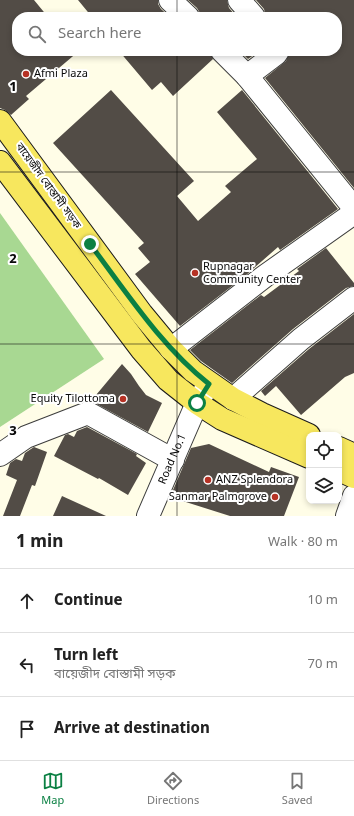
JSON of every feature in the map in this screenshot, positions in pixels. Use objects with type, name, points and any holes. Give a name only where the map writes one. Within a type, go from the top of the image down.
[{"type":"main road","name":"বায়েজীদ বোস্তামী সড়ক","points":[[0,121],[142,314],[171,349],[193,371],[209,384],[233,399],[262,414],[306,434]]},
{"type":"main road","name":"বায়েজীদ বোস্তামী সড়ক","points":[[0,162],[141,349],[168,380],[197,403],[222,419],[306,456]]},
{"type":"main road","points":[[342,449],[354,455]]},
{"type":"main road","points":[[342,471],[354,476]]},
{"type":"street","points":[[170,0],[183,12]]},
{"type":"street","points":[[239,0],[250,12]]},
{"type":"street","points":[[227,56],[247,76],[354,208]]},
{"type":"street","points":[[247,76],[273,56]]},
{"type":"street","points":[[171,349],[265,276],[354,213]]},
{"type":"street","points":[[233,399],[301,339],[354,298]]},
{"type":"street","name":"Road No.1","points":[[148,516],[197,403],[209,384]]},
{"type":"street","points":[[0,455],[26,437],[88,413],[173,460]]},
{"type":"street","points":[[347,516],[354,496]]},
{"type":"green space","points":[[0,213],[104,359],[0,427]]},
{"type":"building","name":"Afmi Plaza","points":[[0,0],[34,0],[44,12],[12,12],[12,56],[73,56],[26,96],[29,99],[11,115],[0,108]]},
{"type":"building","points":[[78,0],[158,0],[158,4],[164,12],[88,12]]},
{"type":"building","points":[[188,0],[227,0],[229,8],[233,12],[199,12]]},
{"type":"building","points":[[256,0],[354,0],[354,188],[265,78],[286,61],[288,56],[342,56],[342,12],[265,12]]},
{"type":"building","points":[[123,56],[212,56],[213,59],[173,96],[161,82],[152,90]]},
{"type":"building","points":[[245,56],[252,56],[248,59]]},
{"type":"building","points":[[111,90],[194,181],[177,196],[198,221],[231,192],[225,186],[257,159],[217,112],[242,90],[338,209],[280,250],[278,247],[245,276],[180,326],[135,274],[150,262],[138,248],[144,243],[53,143]]},
{"type":"building","points":[[326,248],[354,283],[354,286],[346,288],[293,329],[232,383],[201,361],[190,350],[261,295],[264,297],[299,271],[297,269]]},
{"type":"building","points":[[354,314],[354,373],[345,377],[301,415],[276,386],[265,396],[261,391],[309,349]]},
{"type":"building","name":"Equity Tilottoma","points":[[122,364],[146,395],[162,403],[148,432],[91,401]]},
{"type":"building","points":[[87,427],[137,454],[136,456],[146,463],[128,495],[99,478],[98,479],[54,456],[65,435],[68,434],[74,437],[77,431]]},
{"type":"building","name":"ANZ Splendora","points":[[209,444],[269,472],[271,467],[299,477],[284,516],[230,516],[170,497],[191,448]]},
{"type":"building","points":[[34,447],[47,452],[35,486],[32,485],[20,516],[3,516],[17,480],[6,475],[10,463],[16,459],[22,461],[25,453]]},
{"type":"building","points":[[62,496],[106,516],[53,516]]},
{"type":"place","name":"Afmi Plaza","points":[[26,74]]},
{"type":"place","name":"Rupnagar Community Center","points":[[195,273]]},
{"type":"place","name":"Equity Tilottoma","points":[[123,399]]},
{"type":"place","name":"ANZ Splendora","points":[[208,480]]},
{"type":"place","name":"Sanmar Palmgrove","points":[[275,497]]},
{"type":"route","points":[[90,244],[142,314],[171,349],[193,371],[209,384],[197,403]]}]
